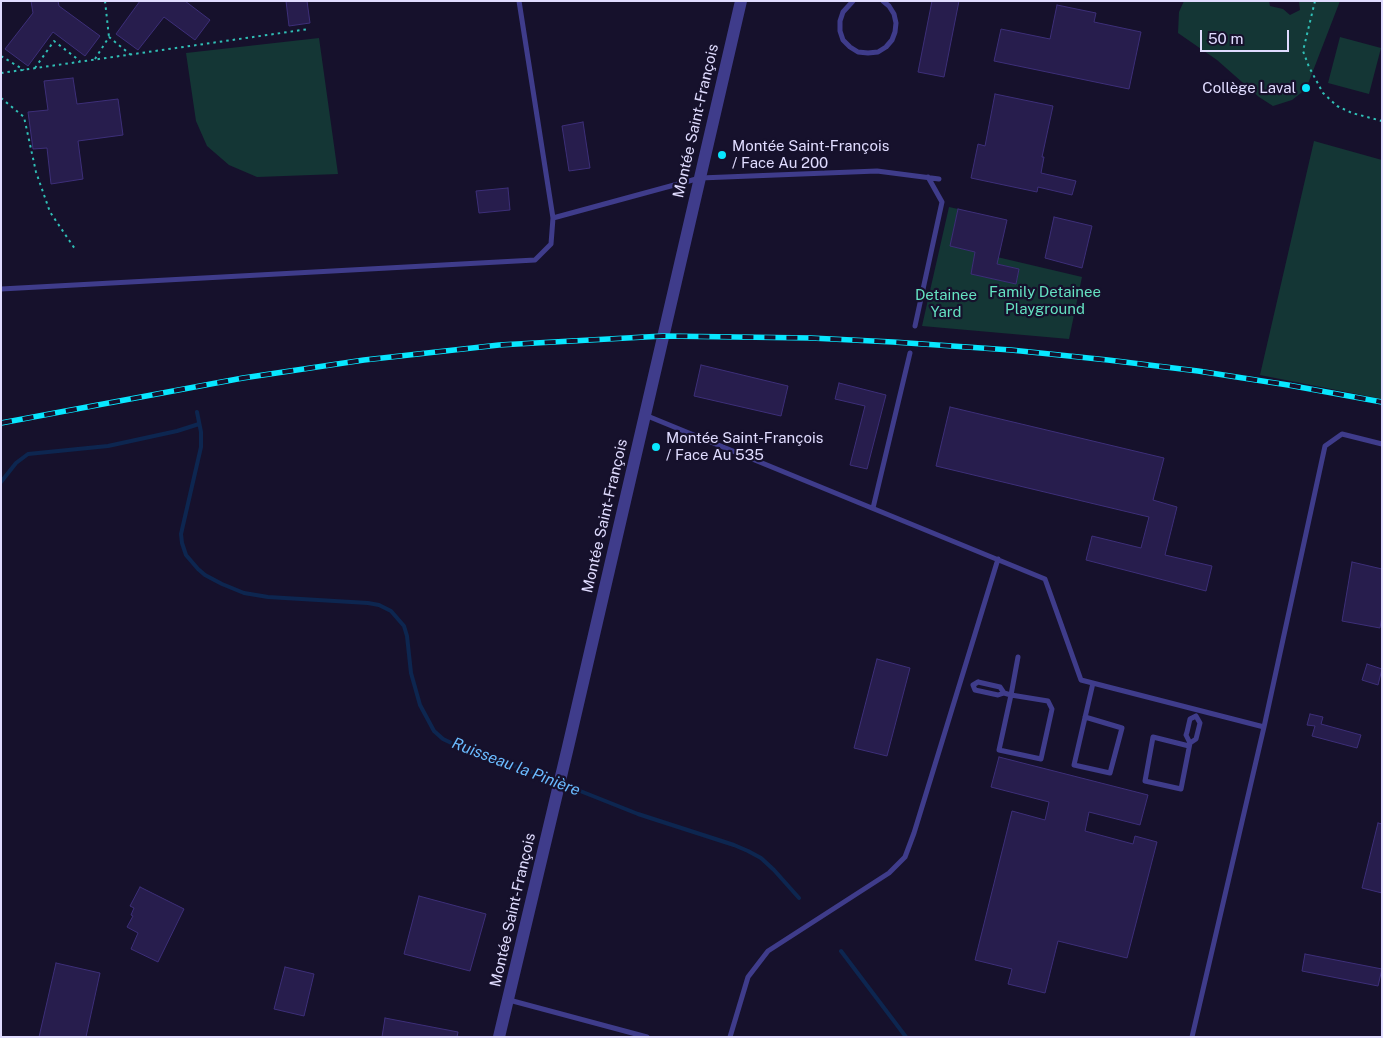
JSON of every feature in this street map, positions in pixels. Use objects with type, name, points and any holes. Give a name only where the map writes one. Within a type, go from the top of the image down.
[{"type":"street","name":"Montée Saint-François","points":[[499,1037],[741,1]]},
{"type":"lane","points":[[1,289],[535,260],[551,244],[553,218],[519,1]]},
{"type":"lane","points":[[853,1],[842,12],[840,31],[843,40],[850,47],[858,52],[868,54],[878,52],[886,47],[892,40],[895,32],[894,14],[883,1]]},
{"type":"lane","points":[[553,218],[700,178],[877,170],[939,179]]},
{"type":"lane","points":[[915,326],[942,202],[928,177]]},
{"type":"lane","points":[[872,508],[910,353]]},
{"type":"lane","points":[[645,415],[1045,579],[1081,680],[1264,728]]},
{"type":"lane","points":[[1192,1037],[1264,728],[1325,446],[1342,434],[1382,444]]},
{"type":"lane","points":[[730,1037],[748,977],[768,951],[890,873],[905,857],[914,834],[998,559]]},
{"type":"lane","points":[[960,682],[973,685],[978,682],[1000,687],[1004,693],[1011,695],[1048,701],[1052,709],[1041,759],[999,750],[1011,695],[1018,657]]},
{"type":"lane","points":[[1086,717],[1122,728],[1110,773],[1074,765],[1093,683]]},
{"type":"lane","points":[[1190,744],[1196,739],[1200,723],[1196,716],[1196,710]]},
{"type":"lane","points":[[1190,744],[1153,737],[1145,781],[1181,789],[1190,744],[1186,735],[1190,719],[1196,716]]},
{"type":"lane","points":[[508,999],[647,1037]]},
{"type":"path","points":[[95,60],[109,36],[105,1]]},
{"type":"path","points":[[1315,1],[1303,51],[1309,67],[1324,93],[1337,106],[1352,113],[1382,121]]},
{"type":"path","points":[[1,73],[309,29]]},
{"type":"path","points":[[109,36],[131,55]]},
{"type":"path","points":[[36,68],[54,41],[81,62]]},
{"type":"path","points":[[1,56],[24,70]]},
{"type":"path","points":[[1,98],[24,117],[36,172],[50,212],[75,249]]},
{"type":"green space","points":[[1184,1],[1269,1],[1270,6],[1283,9],[1290,15],[1300,10],[1299,1],[1340,1],[1306,89],[1292,100],[1273,106],[1259,97],[1217,60],[1178,33],[1179,12]]},
{"type":"green space","points":[[1340,37],[1381,48],[1369,94],[1328,83]]},
{"type":"green space","points":[[319,38],[338,174],[257,177],[229,165],[207,146],[196,121],[186,53]]},
{"type":"green space","points":[[1314,141],[1382,160],[1382,399],[1260,375]]},
{"type":"green space","points":[[949,207],[958,209],[950,246],[975,252],[971,274],[1016,284],[1019,269],[979,260],[980,253],[1082,277],[1069,339],[922,326]]},
{"type":"building","points":[[31,1],[58,1],[59,6],[100,36],[85,56],[53,32],[28,66],[5,49],[33,13]]},
{"type":"building","points":[[140,1],[185,1],[210,20],[195,40],[164,17],[138,50],[116,34]]},
{"type":"building","points":[[286,1],[307,1],[310,23],[289,26]]},
{"type":"building","points":[[932,1],[959,1],[944,77],[918,72]]},
{"type":"building","points":[[1057,5],[1096,13],[1094,22],[1141,32],[1129,89],[994,61],[1001,29],[1050,39]]},
{"type":"building","points":[[73,78],[77,104],[118,99],[123,135],[78,141],[83,179],[51,184],[47,148],[33,149],[28,112],[48,110],[44,81]]},
{"type":"building","points":[[995,94],[1053,106],[1042,157],[1044,157],[1041,173],[1076,181],[1072,195],[1038,187],[1037,192],[971,178],[978,144],[985,146]]},
{"type":"building","points":[[583,122],[590,168],[569,171],[562,126]]},
{"type":"building","points":[[508,188],[510,210],[479,213],[476,191]]},
{"type":"building","points":[[958,209],[1007,220],[997,264],[1019,269],[1016,284],[971,274],[975,252],[950,246]]},
{"type":"building","points":[[1054,217],[1092,226],[1082,268],[1045,258]]},
{"type":"building","points":[[701,365],[788,386],[781,416],[694,396]]},
{"type":"building","points":[[839,383],[886,395],[867,469],[850,465],[865,406],[835,399]]},
{"type":"building","points":[[950,407],[1164,458],[1153,500],[1177,507],[1165,555],[1212,566],[1206,591],[1086,560],[1092,536],[1141,548],[1149,517],[936,466]]},
{"type":"building","points":[[1352,562],[1382,569],[1382,616],[1380,628],[1342,621]]},
{"type":"building","points":[[877,659],[910,668],[887,756],[854,748]]},
{"type":"building","points":[[1367,664],[1382,669],[1378,685],[1362,680]]},
{"type":"building","points":[[1310,714],[1323,717],[1321,724],[1361,735],[1357,748],[1312,736],[1315,726],[1307,725]]},
{"type":"building","points":[[999,757],[1148,795],[1140,825],[1089,812],[1085,831],[1133,844],[1135,836],[1157,842],[1127,958],[1058,941],[1045,993],[1008,984],[1012,969],[975,960],[1012,811],[1045,820],[1049,802],[991,787]]},
{"type":"building","points":[[1378,823],[1382,824],[1382,893],[1362,888]]},
{"type":"building","points":[[140,887],[184,909],[158,962],[131,949],[138,933],[127,927],[133,916],[131,915],[134,908],[130,906]]},
{"type":"building","points":[[419,896],[486,914],[470,971],[404,954]]},
{"type":"building","points":[[1305,954],[1382,969],[1378,986],[1302,971]]},
{"type":"building","points":[[56,963],[100,973],[86,1037],[39,1037]]},
{"type":"building","points":[[285,967],[314,974],[304,1016],[274,1009]]},
{"type":"building","points":[[385,1018],[458,1032],[457,1037],[382,1037]]},
{"type":"waterway","name":"Ruisseau la Pinière","points":[[197,412],[201,432],[201,447],[181,534],[186,555],[205,575],[244,593],[268,597],[368,603],[379,605],[391,611],[404,626],[411,673],[420,705],[434,731],[443,739],[464,749],[535,773],[638,814],[748,851],[761,858],[799,898]]},
{"type":"waterway","points":[[1,482],[16,463],[28,454],[108,446],[177,431],[199,424]]},
{"type":"waterway","name":"Ruisseau la Pinière","points":[[841,951],[906,1037]]},
{"type":"railway","points":[[1,423],[243,378],[364,360],[499,345],[663,336],[811,338],[1011,350],[1198,371],[1382,402]]},
{"type":"place","name":"Collège Laval","points":[[1306,88]]},
{"type":"place","name":"Montée Saint-François / Face Au 200","points":[[722,155]]},
{"type":"place","name":"Montée Saint-François / Face Au 535","points":[[656,447]]},
{"type":"park label","name":"Family Detainee Playground","points":[[1045,300]]},
{"type":"park label","name":"Detainee Yard","points":[[946,304]]}]
